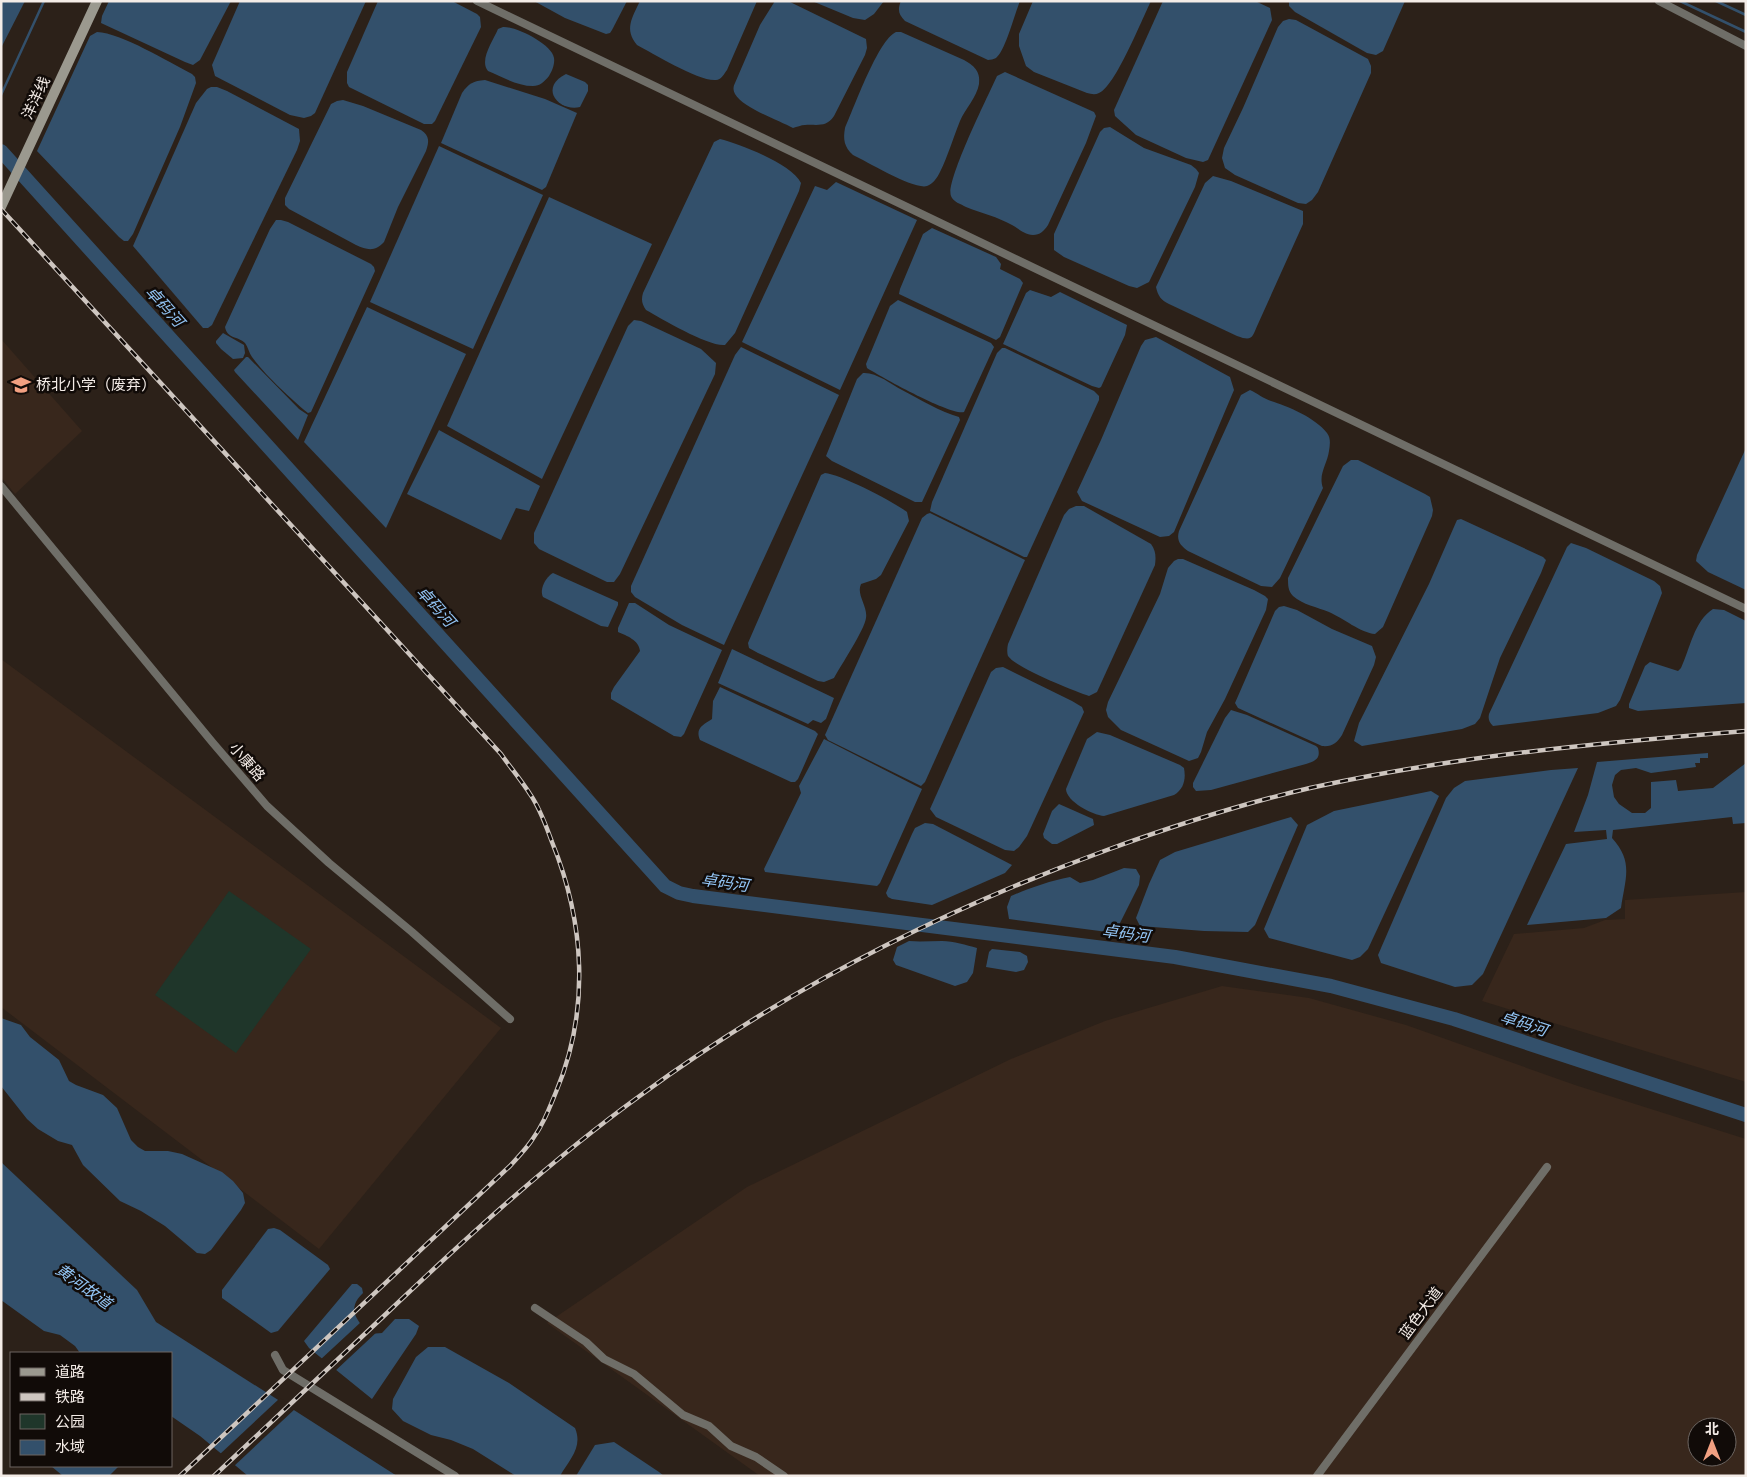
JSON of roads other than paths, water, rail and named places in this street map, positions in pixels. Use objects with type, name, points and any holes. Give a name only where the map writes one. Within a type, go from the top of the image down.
[{"type":"main road","name":"洋洋线","points":[[1,207],[97,1]]},
{"type":"street","points":[[477,1],[1746,609]]},
{"type":"street","points":[[1659,1],[1746,46]]},
{"type":"street","name":"小康路","points":[[1,486],[267,806],[329,863],[412,932],[510,1019]]},
{"type":"street","name":"蓝色大道","points":[[1317,1476],[1547,1167]]},
{"type":"street","points":[[536,1308],[586,1342],[604,1359],[634,1374],[682,1415],[709,1426],[731,1446],[756,1458],[784,1476]]},
{"type":"street","points":[[275,1355],[283,1370],[455,1476]]},
{"type":"water","points":[[1,1],[25,1],[1,48]]},
{"type":"water","points":[[109,1],[231,1],[200,60],[193,65],[101,23]]},
{"type":"water","points":[[240,1],[366,1],[315,113],[311,116],[304,118],[290,115],[215,76],[212,65]]},
{"type":"water","points":[[378,1],[452,1],[480,17],[481,27],[432,124],[424,124],[349,87],[347,83],[347,72]]},
{"type":"water","points":[[534,1],[627,1],[612,30],[606,34],[565,18]]},
{"type":"water","points":[[640,1],[757,1],[727,70],[721,78],[716,80],[688,72],[637,45],[630,29],[632,18]]},
{"type":"water","points":[[775,1],[788,1],[866,39],[867,48],[865,55],[834,116],[824,124],[804,125],[793,128],[753,109],[734,93],[734,84],[760,25]]},
{"type":"water","points":[[812,1],[884,1],[874,14],[865,20],[853,18]]},
{"type":"water","points":[[901,1],[1020,1],[1003,48],[996,58],[988,60],[905,21],[899,12]]},
{"type":"water","points":[[1033,1],[1151,1],[1128,52],[1113,79],[1099,93],[1094,94],[1034,72],[1026,66],[1019,46],[1019,34]]},
{"type":"water","points":[[1163,1],[1255,1],[1270,8],[1272,20],[1208,160],[1203,162],[1186,158],[1136,135],[1115,116],[1114,110]]},
{"type":"water","points":[[1289,1],[1405,1],[1383,51],[1376,55],[1367,53],[1295,12],[1289,6]]},
{"type":"water","points":[[1289,19],[1296,20],[1368,59],[1371,66],[1371,73],[1318,192],[1306,204],[1298,203],[1235,175],[1225,168],[1222,158],[1224,148],[1278,27],[1283,21]]},
{"type":"water","points":[[503,27],[516,29],[532,37],[547,47],[552,53],[554,58],[553,67],[549,76],[542,83],[533,86],[522,84],[488,71],[485,61],[488,50],[498,29]]},
{"type":"water","points":[[97,32],[119,37],[158,56],[192,74],[195,77],[196,83],[180,127],[133,234],[128,241],[124,241],[119,237],[37,151],[90,36]]},
{"type":"water","points":[[896,32],[901,32],[964,60],[973,66],[979,75],[978,89],[960,121],[943,166],[935,180],[927,186],[912,184],[891,175],[853,155],[845,143],[845,128],[867,76],[882,48]]},
{"type":"water","points":[[1005,72],[1094,112],[1096,116],[1086,143],[1048,225],[1042,232],[1035,235],[1022,232],[1001,220],[966,207],[955,201],[951,196],[955,174],[969,137],[997,76]]},
{"type":"water","points":[[566,74],[588,85],[588,91],[580,107],[572,108],[565,106],[555,98],[553,86]]},
{"type":"water","points":[[485,80],[545,99],[577,113],[546,187],[542,190],[441,143],[462,93],[472,83]]},
{"type":"water","points":[[211,87],[227,91],[299,129],[300,141],[212,325],[208,328],[203,328],[133,246],[196,103],[207,89]]},
{"type":"water","points":[[343,100],[363,106],[421,130],[428,139],[426,151],[398,207],[384,242],[374,249],[367,249],[356,245],[289,209],[285,205],[285,198],[331,104]]},
{"type":"water","points":[[1110,127],[1144,148],[1191,165],[1199,173],[1195,187],[1149,282],[1137,288],[1064,257],[1054,250],[1054,234],[1100,132],[1104,128]]},
{"type":"water","points":[[720,139],[740,145],[777,162],[796,176],[801,183],[735,333],[725,345],[708,342],[674,326],[646,310],[642,300],[643,293],[714,142]]},
{"type":"water","points":[[439,146],[543,195],[473,349],[370,302]]},
{"type":"water","points":[[1213,176],[1231,181],[1303,211],[1303,224],[1254,332],[1249,338],[1237,336],[1166,302],[1160,297],[1156,287],[1205,183]]},
{"type":"water","points":[[836,182],[917,220],[840,390],[742,342],[815,186],[827,190]]},
{"type":"water","points":[[549,197],[652,244],[542,479],[447,426]]},
{"type":"water","points":[[276,220],[288,222],[371,264],[375,271],[311,412],[308,413],[264,371],[252,357],[245,343],[228,334],[225,327],[270,229]]},
{"type":"water","points":[[932,228],[996,257],[1001,264],[1000,269],[1020,279],[1023,283],[1000,337],[996,340],[899,294],[923,234]]},
{"type":"water","points":[[1030,290],[1051,297],[1060,292],[1127,325],[1125,335],[1101,387],[1092,386],[1003,344],[1026,293]]},
{"type":"water","points":[[898,300],[991,343],[994,347],[964,412],[957,412],[931,402],[867,368],[866,364],[890,306]]},
{"type":"water","points":[[367,307],[466,354],[386,528],[304,442]]},
{"type":"water","points":[[634,320],[641,321],[701,349],[716,363],[715,374],[620,574],[614,582],[607,582],[539,549],[534,543],[534,533],[628,326]]},
{"type":"water","points":[[223,333],[244,345],[245,353],[243,358],[233,359],[216,343]]},
{"type":"water","points":[[1156,337],[1230,377],[1234,390],[1174,532],[1169,536],[1160,537],[1082,501],[1077,492],[1141,346],[1145,340]]},
{"type":"water","points":[[741,347],[839,395],[724,645],[682,625],[635,597],[631,592],[631,586],[735,355]]},
{"type":"water","points":[[1002,348],[1094,391],[1099,396],[1099,400],[1027,557],[930,511],[932,502],[997,353]]},
{"type":"water","points":[[246,357],[299,409],[308,415],[298,440],[235,372],[234,370]]},
{"type":"water","points":[[863,373],[878,376],[930,405],[959,417],[960,420],[922,502],[915,502],[832,461],[826,456],[857,379]]},
{"type":"water","points":[[1250,390],[1266,399],[1293,409],[1316,422],[1330,439],[1328,456],[1323,469],[1323,488],[1280,578],[1272,587],[1261,586],[1188,551],[1181,545],[1178,538],[1179,531],[1241,395]]},
{"type":"water","points":[[439,430],[540,486],[529,511],[516,508],[501,540],[407,494]]},
{"type":"water","points":[[1746,448],[1746,590],[1708,572],[1696,561],[1697,555]]},
{"type":"water","points":[[1351,460],[1358,460],[1430,497],[1433,510],[1383,627],[1375,634],[1364,631],[1329,612],[1301,602],[1291,594],[1288,585],[1288,578],[1343,466]]},
{"type":"water","points":[[825,473],[854,483],[891,502],[907,512],[909,521],[881,575],[876,579],[861,584],[860,592],[866,614],[865,623],[834,678],[824,682],[758,653],[749,648],[748,643],[821,475]]},
{"type":"water","points":[[1076,506],[1084,506],[1151,544],[1155,557],[1155,565],[1097,692],[1089,696],[1022,667],[1008,656],[1007,652],[1008,644],[1064,515],[1069,509]]},
{"type":"water","points":[[930,513],[1025,560],[925,782],[921,786],[828,740],[825,735],[922,518]]},
{"type":"water","points":[[1461,519],[1546,560],[1500,658],[1480,718],[1475,724],[1462,729],[1362,746],[1354,741],[1359,723],[1429,584],[1457,520]]},
{"type":"water","points":[[1571,543],[1586,548],[1654,581],[1660,586],[1662,593],[1620,700],[1616,706],[1598,713],[1493,726],[1489,720],[1489,714],[1567,547]]},
{"type":"water","points":[[1178,559],[1183,559],[1254,590],[1268,599],[1266,610],[1225,699],[1207,732],[1201,752],[1198,758],[1189,761],[1121,730],[1108,717],[1106,710],[1108,702],[1160,594],[1168,568]]},
{"type":"water","points":[[553,573],[618,602],[608,627],[601,626],[543,597],[542,590],[544,584]]},
{"type":"water","points":[[629,603],[635,603],[669,625],[722,650],[681,737],[674,736],[611,699],[614,687],[640,651],[635,641],[618,632]]},
{"type":"water","points":[[1284,606],[1297,610],[1332,629],[1372,646],[1376,657],[1342,735],[1331,745],[1322,746],[1238,708],[1235,703],[1275,611],[1279,607]]},
{"type":"water","points":[[1713,609],[1724,610],[1746,621],[1746,703],[1638,711],[1629,708],[1645,666],[1650,662],[1678,671],[1681,668],[1697,628]]},
{"type":"water","points":[[732,649],[834,698],[826,719],[821,723],[813,720],[808,724],[718,683]]},
{"type":"water","points":[[1003,667],[1072,701],[1082,707],[1084,712],[1027,836],[1014,851],[1005,850],[936,817],[930,809],[991,672],[996,668]]},
{"type":"water","points":[[720,687],[818,734],[795,782],[791,782],[700,740],[698,732],[703,725],[712,719],[713,701]]},
{"type":"water","points":[[1231,710],[1247,715],[1316,746],[1319,752],[1318,757],[1315,761],[1306,764],[1211,790],[1196,791],[1193,783],[1225,718]]},
{"type":"water","points":[[1097,732],[1110,735],[1180,765],[1184,768],[1185,776],[1180,790],[1174,795],[1104,816],[1080,807],[1070,798],[1066,789],[1087,739]]},
{"type":"water","points":[[824,739],[922,789],[877,886],[765,872],[764,869],[801,793],[799,786]]},
{"type":"water","points":[[1708,753],[1708,758],[1700,758],[1700,763],[1695,763],[1696,767],[1651,773],[1636,768],[1621,770],[1615,775],[1612,785],[1614,797],[1619,804],[1632,813],[1645,813],[1651,808],[1651,782],[1676,780],[1678,791],[1713,788],[1746,763],[1746,823],[1733,824],[1732,817],[1613,830],[1612,838],[1619,847],[1626,863],[1626,879],[1621,908],[1606,918],[1527,925],[1566,844],[1607,839],[1606,830],[1574,832],[1588,795],[1597,762]]},
{"type":"water","points":[[1578,768],[1483,974],[1472,985],[1455,987],[1381,963],[1378,955],[1446,798],[1454,788],[1465,781]]},
{"type":"water","points":[[1431,791],[1439,796],[1368,949],[1360,957],[1352,960],[1269,938],[1264,929],[1307,825],[1334,811]]},
{"type":"water","points":[[1059,804],[1093,819],[1094,825],[1057,844],[1052,844],[1044,838],[1043,834],[1052,811]]},
{"type":"water","points":[[1291,817],[1298,825],[1255,925],[1248,932],[1140,926],[1136,918],[1160,860],[1175,852]]},
{"type":"water","points":[[925,823],[933,824],[1012,865],[1005,873],[932,905],[892,899],[886,893],[915,828]]},
{"type":"water","points":[[1124,868],[1136,869],[1140,876],[1139,885],[1115,933],[1009,919],[1007,907],[1011,896],[1040,885],[1070,877],[1080,883]]},
{"type":"water","points":[[909,941],[946,941],[977,948],[973,973],[967,982],[955,986],[896,965],[893,960],[897,947]]},
{"type":"water","points":[[992,949],[1020,952],[1027,956],[1028,962],[1024,970],[1016,972],[986,967],[989,952]]},
{"type":"water","points":[[1,1018],[21,1025],[30,1037],[59,1060],[69,1081],[103,1095],[117,1108],[131,1140],[138,1147],[145,1151],[168,1151],[182,1154],[222,1172],[233,1181],[243,1193],[245,1203],[211,1250],[205,1254],[197,1253],[165,1226],[120,1201],[83,1165],[72,1145],[58,1141],[38,1129],[27,1119],[1,1086]]},
{"type":"water","name":"黄河故道","points":[[1,1162],[137,1290],[156,1322],[397,1476],[248,1476],[200,1436],[172,1417],[172,1352],[79,1352],[75,1346],[60,1335],[44,1331],[1,1300]]},
{"type":"water","points":[[268,1229],[280,1230],[328,1265],[330,1269],[278,1331],[271,1333],[222,1298],[222,1290]]},
{"type":"water","points":[[352,1284],[357,1284],[362,1288],[363,1293],[355,1304],[354,1309],[357,1319],[369,1334],[382,1333],[395,1319],[409,1319],[419,1326],[416,1334],[372,1399],[309,1348],[304,1341]]},
{"type":"water","points":[[428,1347],[445,1347],[509,1383],[575,1428],[577,1435],[576,1447],[560,1476],[516,1476],[473,1449],[451,1440],[431,1435],[403,1421],[392,1409],[393,1399],[416,1357]]},
{"type":"water","points":[[614,1442],[664,1476],[576,1476],[595,1445]]},
{"type":"water","points":[[52,1467],[118,1467],[109,1476],[63,1476]]},
{"type":"waterway","points":[[1,95],[44,1]]},
{"type":"waterway","points":[[1680,1],[1746,32]]},
{"type":"waterway","points":[[1716,1],[1746,15]]},
{"type":"waterway","name":"卓码河","points":[[1,151],[665,886],[679,893],[693,896],[1175,957],[1331,986],[1454,1019],[1746,1115]]},
{"type":"railway","points":[[1,209],[501,754],[534,799],[542,817],[563,873],[577,935],[578,999],[567,1061],[543,1123],[530,1143],[510,1166],[180,1476]]},
{"type":"railway","points":[[214,1476],[479,1227],[542,1172],[608,1120],[695,1057],[751,1021],[865,956],[924,926],[1045,873],[1157,832],[1258,801],[1310,788],[1418,767],[1473,759],[1636,740],[1746,731]]},
{"type":"place","name":"桥北小学（废弃）","points":[[21,385]]}]
